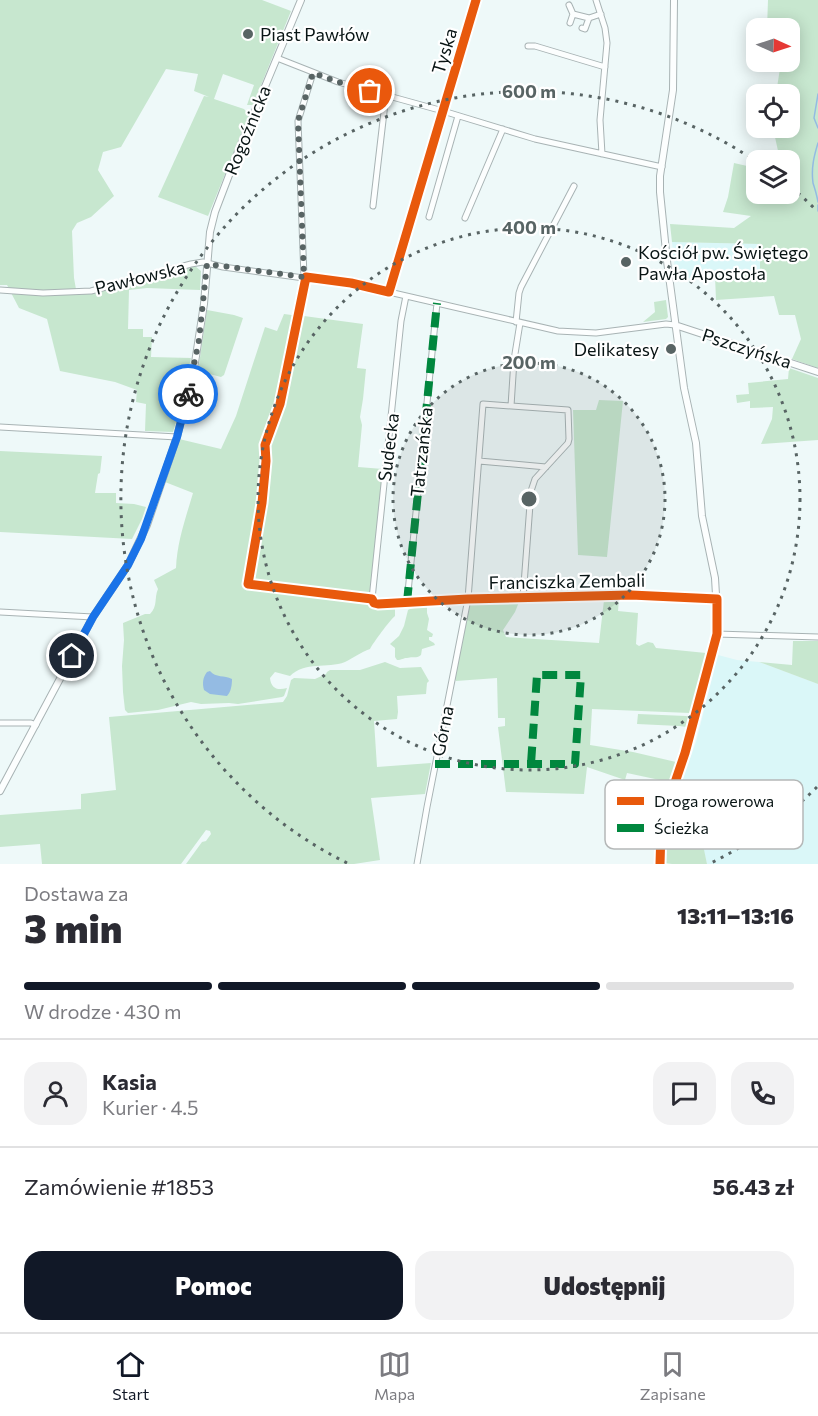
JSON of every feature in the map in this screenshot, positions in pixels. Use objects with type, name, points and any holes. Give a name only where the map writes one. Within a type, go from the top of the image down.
[{"type":"street","name":"Rogoźnicka","points":[[0,791],[93,617],[119,580],[141,539],[177,437],[190,386],[204,304],[210,232],[217,204],[301,0]]},
{"type":"street","name":"Tyska","points":[[389,292],[476,0]]},
{"type":"street","points":[[596,0],[607,43],[600,120],[602,154]]},
{"type":"street","points":[[674,0],[673,90],[662,167],[660,199],[685,396],[696,443],[702,516],[715,573],[717,599],[717,634],[676,780]]},
{"type":"street","points":[[569,5],[573,14],[570,22]]},
{"type":"street","points":[[573,14],[589,18],[601,14]]},
{"type":"street","points":[[582,28],[585,29],[589,18]]},
{"type":"street","points":[[528,46],[535,46],[605,67]]},
{"type":"street","points":[[277,58],[338,82],[550,144],[662,167]]},
{"type":"street","points":[[304,277],[298,121],[313,73]]},
{"type":"street","points":[[373,206],[386,95]]},
{"type":"street","points":[[429,218],[458,116]]},
{"type":"street","points":[[465,219],[503,129]]},
{"type":"street","points":[[511,406],[519,293],[574,186]]},
{"type":"street","name":"Pawłowska","points":[[0,290],[43,293],[92,291],[203,262],[351,283],[552,330],[581,333],[675,325]]},
{"type":"street","name":"Sudecka","points":[[372,599],[401,321],[406,296]]},
{"type":"street","name":"Tatrzańska","points":[[406,602],[437,303]]},
{"type":"street","name":"Pszczyńska","points":[[675,325],[818,372]]},
{"type":"street","name":"Górna","points":[[417,864],[468,599],[483,404],[511,406]]},
{"type":"street","name":"Franciszka Zembali","points":[[511,406],[568,410],[568,443],[535,479],[531,490]]},
{"type":"street","points":[[0,427],[177,437]]},
{"type":"street","points":[[479,461],[546,467]]},
{"type":"street","name":"Franciszka Zembali","points":[[523,598],[533,466]]},
{"type":"street","name":"Franciszka Zembali","points":[[417,601],[631,595],[717,599]]},
{"type":"street","points":[[0,612],[93,617]]},
{"type":"street","points":[[717,634],[818,637]]},
{"type":"street","points":[[0,723],[36,724]]},
{"type":"street","points":[[660,849],[660,864]]},
{"type":"shaded area","points":[[672,242],[760,244],[760,273],[676,279]]},
{"type":"shaded area","points":[[718,655],[759,662],[818,684],[818,864],[707,864],[703,849],[803,849],[803,780],[682,780],[696,742]]},
{"type":"green space","points":[[0,0],[262,0],[291,11],[253,105],[247,105],[254,85],[223,74],[214,99],[244,109],[249,115],[208,216],[158,197],[204,96],[209,97],[194,91],[198,74],[166,69],[121,147],[103,152],[98,170],[114,196],[91,217],[77,223],[72,231],[77,295],[195,266],[201,271],[200,290],[147,288],[129,290],[128,329],[143,329],[143,337],[152,337],[151,357],[191,358],[173,432],[145,431],[146,404],[136,402],[137,390],[115,382],[60,371],[47,319],[19,308],[7,285],[0,285]]},
{"type":"green space","points":[[768,0],[818,0],[818,368],[792,359],[801,339],[795,315],[779,315],[774,296],[716,300],[715,276],[760,273],[760,244],[672,242],[670,224],[734,228],[751,216],[723,212],[734,163],[746,166],[746,204],[800,204],[800,150],[778,150],[775,138],[800,138],[800,84],[778,84],[779,72],[800,72],[800,18],[767,18]]},
{"type":"green space","points":[[666,300],[668,317],[666,319],[643,322],[655,312],[654,302]]},
{"type":"green space","points":[[207,310],[243,318],[224,375],[221,377],[198,371]]},
{"type":"green space","points":[[284,314],[299,316],[280,400],[265,439],[264,460],[268,461],[267,447],[274,434],[283,404],[304,316],[363,324],[357,368],[366,369],[360,417],[362,425],[358,467],[383,469],[371,601],[378,605],[392,605],[395,609],[395,616],[370,649],[345,662],[302,668],[290,676],[275,672],[270,678],[273,686],[277,689],[287,688],[282,697],[238,704],[191,702],[158,710],[128,713],[125,710],[123,692],[123,623],[150,614],[154,608],[158,589],[154,580],[176,568],[180,539],[193,493],[165,482],[179,439],[221,449],[236,416],[265,327],[277,331]]},
{"type":"green space","points":[[789,368],[818,378],[818,440],[761,444],[772,419],[773,407],[750,408],[750,401],[737,403],[736,395],[749,394],[748,383],[788,379]]},
{"type":"green space","points":[[599,400],[623,401],[607,557],[578,555],[573,410],[596,410]]},
{"type":"green space","points":[[0,451],[102,456],[95,493],[116,493],[116,503],[146,507],[132,539],[0,532]]},
{"type":"green space","points":[[640,597],[639,599],[619,599],[618,611],[638,613],[636,644],[639,646],[648,642],[653,643],[656,648],[706,653],[690,713],[592,709],[590,745],[676,762],[670,780],[627,773],[625,780],[587,767],[584,794],[506,792],[498,727],[505,726],[505,718],[498,718],[497,678],[456,681],[455,679],[469,604],[473,602],[519,602],[503,630],[506,637],[599,643],[604,600],[596,600],[596,598]]},
{"type":"green space","points":[[427,607],[429,619],[427,630],[433,634],[429,640],[435,645],[422,649],[418,657],[397,660],[395,648],[390,644],[399,636],[408,610]]},
{"type":"green space","points":[[793,641],[818,641],[818,684],[759,662],[792,665]]},
{"type":"green space","points":[[385,662],[400,668],[421,667],[429,681],[426,694],[397,696],[397,719],[374,721],[377,767],[431,763],[425,794],[371,798],[380,860],[354,864],[186,864],[211,834],[206,830],[181,864],[42,864],[40,844],[0,847],[0,815],[81,809],[81,794],[116,790],[109,717],[283,702],[291,680],[294,678],[315,679],[330,670],[360,670]]},
{"type":"green space","points":[[638,714],[689,717],[687,727],[637,724]]},
{"type":"green space","points":[[665,849],[704,849],[707,864],[672,864],[664,863]]},
{"type":"water","points":[[210,671],[215,675],[232,679],[227,696],[210,694],[204,690],[204,678]]},
{"type":"waterway","points":[[818,94],[814,118],[818,128]]},
{"type":"waterway","points":[[818,143],[812,172],[818,202]]},
{"type":"waterway","points":[[818,205],[818,211]]},
{"type":"marked path","points":[[407,602],[437,303]]},
{"type":"marked path","points":[[435,764],[575,764],[581,675],[537,675],[531,764]]},
{"type":"cycle path","points":[[476,0],[389,292],[351,283],[306,277],[280,404],[265,445],[266,461],[262,503],[248,584],[372,599],[378,604],[631,595],[717,599],[717,634],[676,780]]},
{"type":"cycle path","points":[[660,849],[660,864]]},
{"type":"way so far","points":[[188,394],[199,340],[207,264],[304,277],[298,121],[313,73],[370,91]]},
{"type":"place","name":"Piast Pawłów","points":[[248,34]]},
{"type":"place","name":"Kościół pw. Świętego Pawła Apostoła","points":[[626,262]]},
{"type":"place","name":"Delikatesy","points":[[671,349]]},
{"type":"route","points":[[72,656],[93,617],[128,565],[141,539],[177,437],[188,394]]}]
